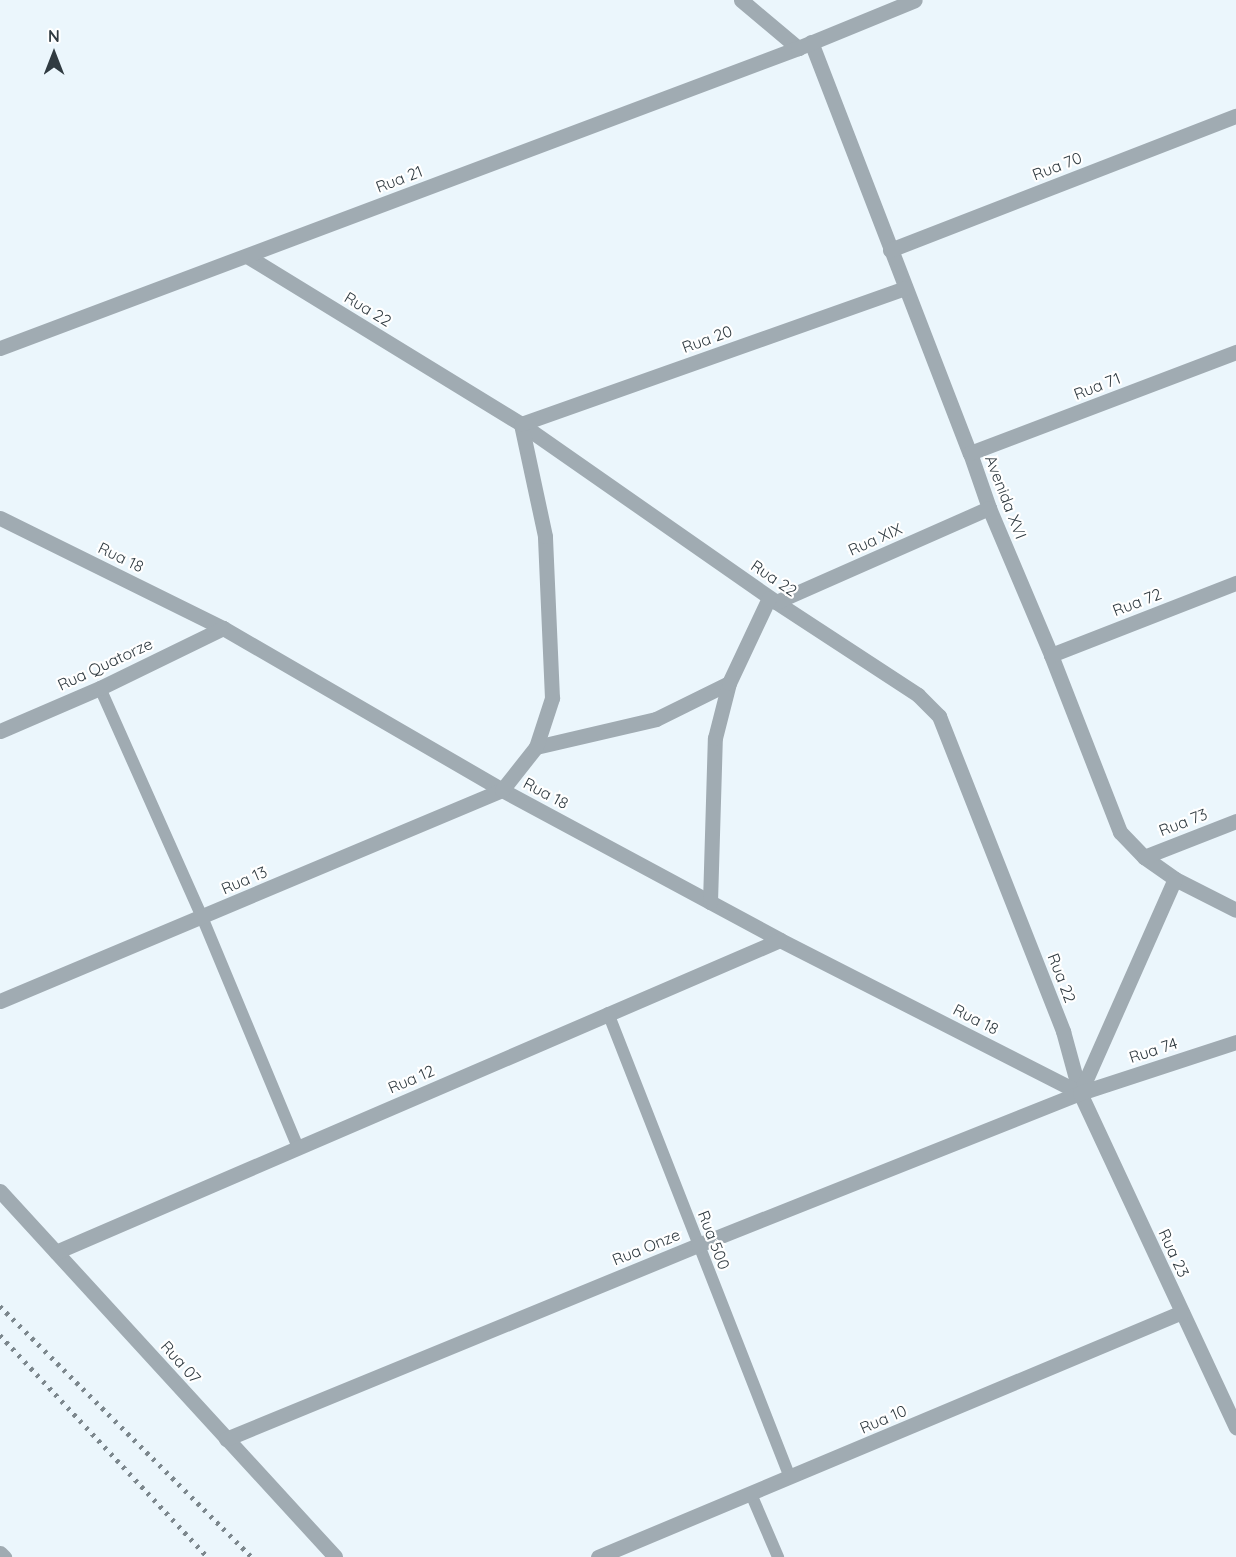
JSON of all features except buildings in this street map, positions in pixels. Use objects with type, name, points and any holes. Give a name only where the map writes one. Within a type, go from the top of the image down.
[{"type":"street","name":"Avenida XVI","points":[[741,0],[805,45],[890,250],[970,453],[989,508],[1051,655],[1120,832],[1144,856],[1175,879],[1236,910]]},
{"type":"street","name":"Rua 21","points":[[0,348],[805,45],[915,0]]},
{"type":"street","name":"Rua 70","points":[[890,250],[1236,116]]},
{"type":"street","name":"Rua 22","points":[[247,256],[521,424],[773,600],[918,695],[939,716],[1063,1031],[1080,1093]]},
{"type":"street","name":"Rua 20","points":[[521,424],[904,288]]},
{"type":"street","name":"Rua 71","points":[[970,453],[1236,352]]},
{"type":"street","points":[[502,790],[536,747],[552,698],[545,536],[521,424]]},
{"type":"street","name":"Rua XIX","points":[[773,600],[989,508]]},
{"type":"street","name":"Rua 18","points":[[0,518],[224,628],[502,790],[780,940],[1080,1093]]},
{"type":"street","name":"Rua 72","points":[[1051,655],[1236,583]]},
{"type":"street","points":[[710,902],[715,738],[729,683],[773,600]]},
{"type":"street","name":"Rua Quatorze","points":[[0,730],[100,688],[224,628]]},
{"type":"street","points":[[536,747],[656,719],[729,683]]},
{"type":"street","name":"Rua 13","points":[[0,1001],[502,790]]},
{"type":"street","name":"Rua 73","points":[[1144,856],[1236,821]]},
{"type":"street","points":[[1080,1093],[1175,879]]},
{"type":"street","name":"Rua 12","points":[[56,1252],[780,940]]},
{"type":"street","name":"Rua 74","points":[[1080,1093],[1236,1042]]},
{"type":"street","name":"Rua Onze","points":[[226,1439],[698,1245],[1080,1093]]},
{"type":"street","name":"Rua 23","points":[[1080,1093],[1236,1427]]},
{"type":"street","name":"Rua 07","points":[[0,1191],[335,1557]]},
{"type":"street","name":"Rua 10","points":[[598,1557],[1182,1312]]},
{"type":"street","points":[[0,1553],[4,1557]]},
{"type":"lane","points":[[100,688],[202,917],[298,1148]]},
{"type":"lane","name":"Rua 500","points":[[608,1013],[790,1478]]},
{"type":"lane","points":[[751,1494],[778,1557]]},
{"type":"railway","points":[[0,1306],[252,1557]]},
{"type":"railway","points":[[0,1335],[208,1557]]}]
